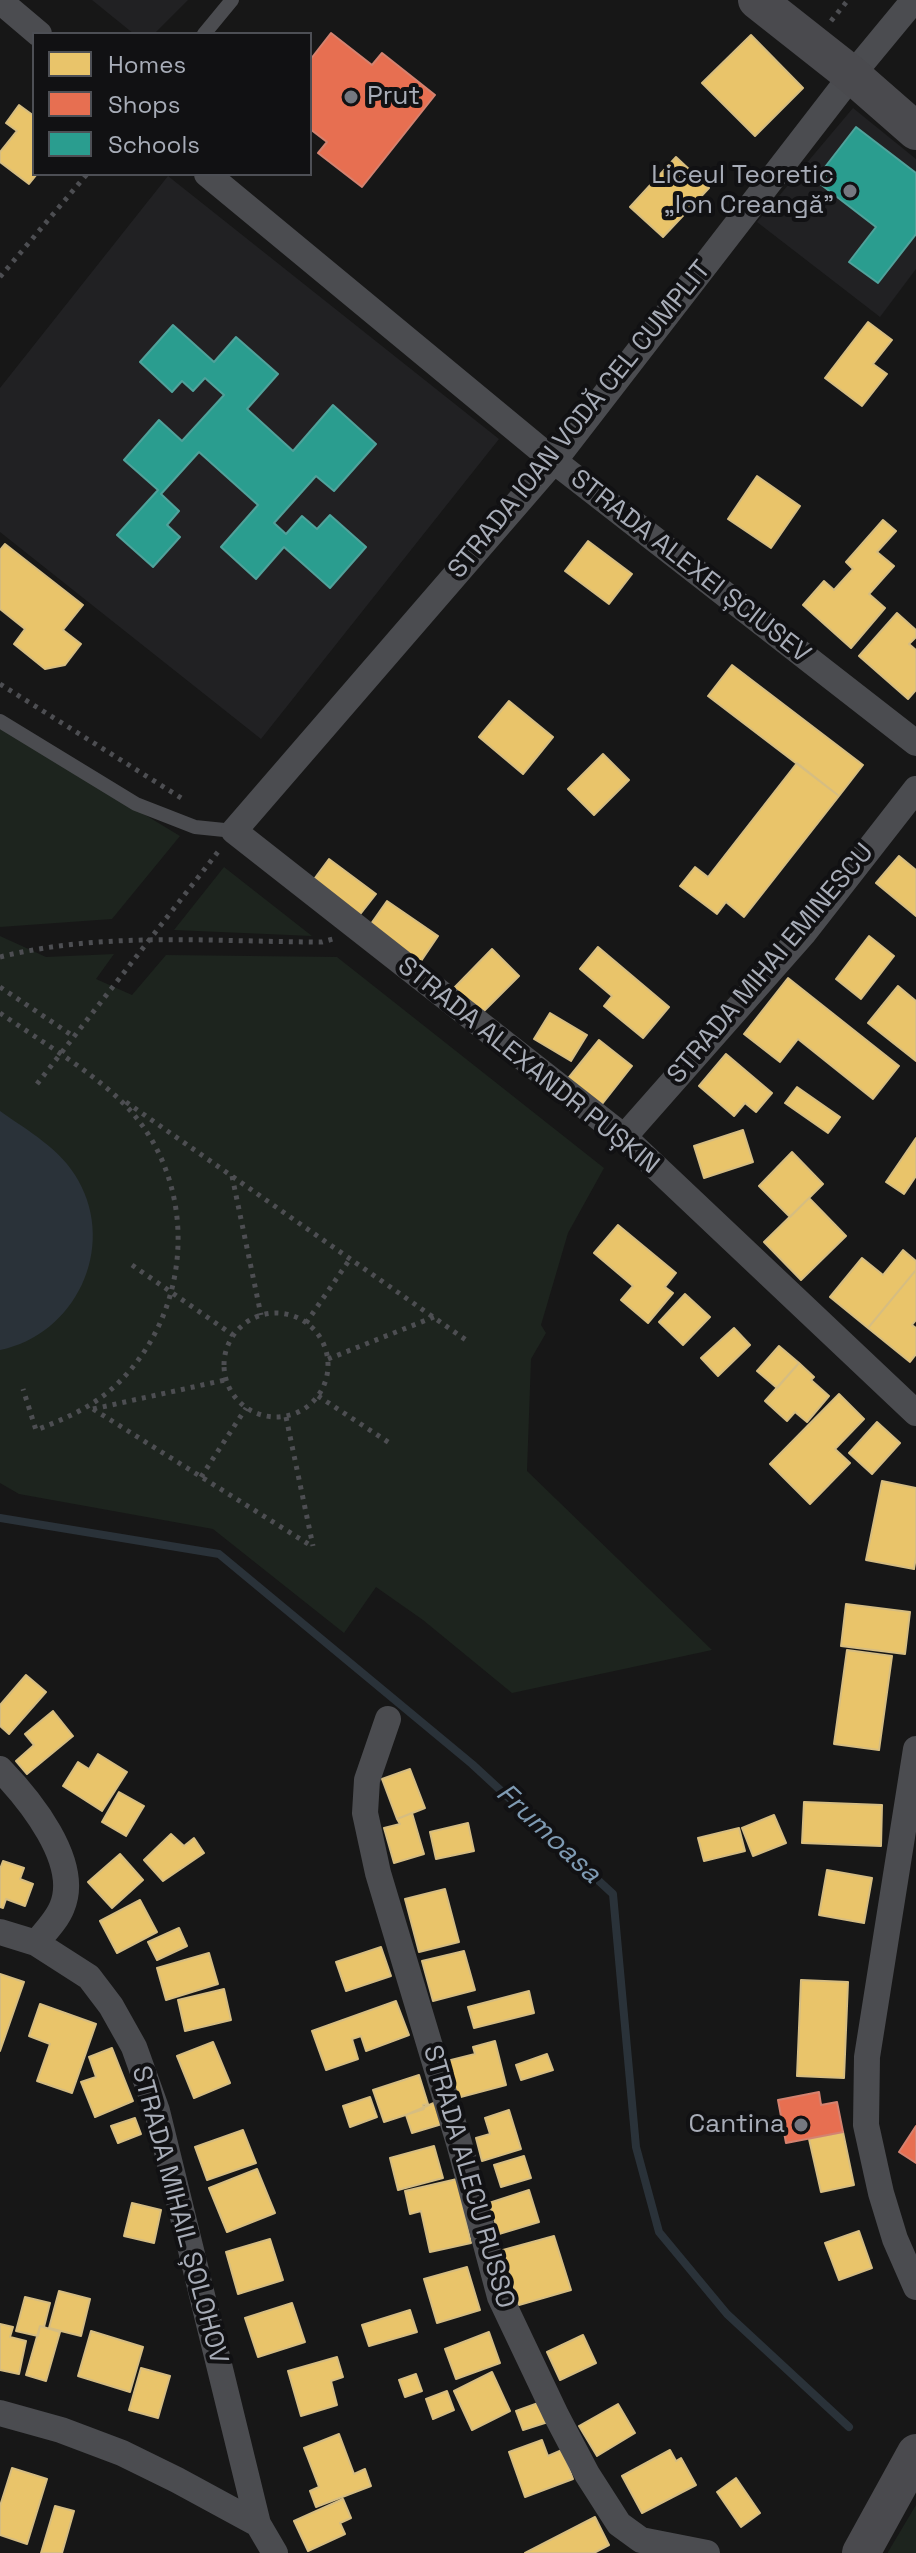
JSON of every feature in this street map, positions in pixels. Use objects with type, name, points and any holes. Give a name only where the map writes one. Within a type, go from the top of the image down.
[{"type":"main road","points":[[757,0],[852,75],[916,131]]},
{"type":"main road","points":[[861,2553],[916,2453]]},
{"type":"street","name":"STRADA IOAN VODĂ CEL CUMPLIT","points":[[234,831],[554,461],[852,75],[914,0]]},
{"type":"street","points":[[0,1],[37,32]]},
{"type":"street","name":"STRADA ALEXEI ȘCIUSEV","points":[[209,176],[554,461],[916,743]]},
{"type":"street","name":"STRADA MIHAI EMINESCU","points":[[624,1137],[803,934],[916,789]]},
{"type":"street","name":"STRADA ALEXANDR PUȘKIN","points":[[234,831],[624,1137],[916,1413]]},
{"type":"street","name":"STRADA ALECU RUSSO","points":[[388,1719],[367,1780],[365,1813],[378,1873],[459,2143],[500,2297],[556,2415],[587,2474],[619,2524],[641,2540],[707,2553]]},
{"type":"street","points":[[916,1749],[867,2057],[866,2125],[895,2239],[916,2287]]},
{"type":"street","points":[[0,1769],[35,1811],[66,1873],[62,1907],[36,1943]]},
{"type":"street","name":"STRADA MIHAIL ȘOLOHOV","points":[[0,1932],[36,1943],[89,1977],[111,2006],[134,2047],[157,2111],[258,2524]]},
{"type":"street","points":[[0,2413],[61,2430],[122,2453],[177,2480],[258,2524],[275,2553]]},
{"type":"lane","points":[[206,32],[232,0]]},
{"type":"lane","points":[[0,721],[136,804],[195,827],[234,831]]},
{"type":"path","points":[[0,277],[85,176]]},
{"type":"path","points":[[0,684],[195,806]]},
{"type":"path","points":[[37,1084],[234,831]]},
{"type":"path","points":[[0,957],[39,948],[150,941],[322,942],[361,933]]},
{"type":"path","points":[[0,987],[73,1036]]},
{"type":"path","points":[[0,1013],[466,1340]]},
{"type":"path","points":[[91,1407],[135,1365],[152,1340],[172,1292],[178,1256],[179,1226],[165,1168],[135,1116],[115,1095]]},
{"type":"path","points":[[232,1176],[261,1315]]},
{"type":"path","points":[[306,1323],[350,1259]]},
{"type":"path","points":[[132,1265],[233,1335]]},
{"type":"path","points":[[275,1312],[294,1315],[306,1323],[322,1341],[328,1359],[327,1379],[318,1396],[304,1410],[286,1417],[266,1417],[246,1408],[234,1397],[225,1380],[223,1361],[228,1342],[239,1326],[275,1312]]},
{"type":"path","points":[[328,1359],[434,1317]]},
{"type":"path","points":[[23,1389],[36,1430],[91,1407],[225,1380]]},
{"type":"path","points":[[318,1396],[391,1444]]},
{"type":"path","points":[[91,1407],[313,1547],[286,1417]]},
{"type":"path","points":[[201,1477],[246,1408]]},
{"type":"shaded area","points":[[92,0],[188,0],[156,32],[132,32]]},
{"type":"shaded area","name":"Liceul Teoretic „Ion Creangă”","points":[[853,108],[916,159],[916,269],[880,317],[757,222]]},
{"type":"shaded area","points":[[168,176],[499,439],[261,739],[0,532],[0,388]]},
{"type":"shaded area","points":[[0,727],[180,836],[112,919],[0,927]]},
{"type":"shaded area","points":[[224,867],[312,936],[174,930]]},
{"type":"shaded area","points":[[0,936],[46,957],[114,954],[96,979],[132,995],[166,955],[337,957],[604,1168],[568,1233],[541,1325],[546,1333],[531,1359],[527,1471],[712,1650],[512,1693],[423,1620],[376,1587],[344,1633],[213,1529],[19,1494],[0,1483]]},
{"type":"shaded area","points":[[0,1111],[43,1141],[71,1169],[89,1206],[93,1233],[90,1260],[82,1285],[68,1308],[49,1327],[26,1341],[0,1350]]},
{"type":"shaded area","points":[[916,2505],[916,2553],[888,2553],[888,2552]]},
{"type":"building: Homes","points":[[751,35],[803,88],[755,136],[702,83]]},
{"type":"building: Homes","points":[[19,105],[32,115],[32,176],[35,176],[29,184],[0,162],[0,152],[17,131],[6,123]]},
{"type":"building: Homes","points":[[676,157],[709,188],[663,237],[630,207]]},
{"type":"building: Homes","points":[[868,322],[892,340],[873,364],[887,374],[862,406],[825,378]]},
{"type":"building: Homes","points":[[757,476],[800,506],[771,548],[728,519]]},
{"type":"building: Homes","points":[[883,520],[896,531],[877,552],[894,566],[869,594],[885,608],[851,648],[803,605],[824,581],[834,590],[853,569],[846,562]]},
{"type":"building: Homes","points":[[588,541],[632,574],[609,604],[565,571]]},
{"type":"building: Homes","points":[[5,544],[83,605],[63,630],[81,644],[65,665],[45,669],[14,644],[25,629],[0,609],[0,550]]},
{"type":"building: Homes","points":[[897,613],[916,630],[916,637],[909,644],[916,650],[916,690],[908,699],[859,656]]},
{"type":"building: Homes","points":[[732,665],[863,765],[839,796],[708,696]]},
{"type":"building: Homes","points":[[509,701],[553,737],[523,774],[479,737]]},
{"type":"building: Homes","points":[[603,754],[629,780],[594,815],[568,789]]},
{"type":"building: Homes","points":[[797,763],[839,796],[744,917],[726,902],[717,914],[680,886],[695,867],[708,877]]},
{"type":"building: Homes","points":[[899,856],[916,870],[916,916],[876,883]]},
{"type":"building: Homes","points":[[329,859],[376,894],[358,917],[312,882]]},
{"type":"building: Homes","points":[[387,901],[438,936],[417,967],[366,931]]},
{"type":"building: Homes","points":[[869,936],[894,956],[861,999],[836,979]]},
{"type":"building: Homes","points":[[598,947],[669,1007],[643,1038],[604,1006],[612,996],[580,969]]},
{"type":"building: Homes","points":[[492,949],[519,976],[478,1017],[452,990]]},
{"type":"building: Homes","points":[[788,978],[899,1066],[873,1099],[798,1039],[780,1062],[744,1034]]},
{"type":"building: Homes","points":[[898,986],[916,1001],[916,1061],[868,1023]]},
{"type":"building: Homes","points":[[550,1013],[587,1035],[571,1061],[534,1039]]},
{"type":"building: Homes","points":[[599,1040],[632,1066],[595,1113],[562,1086]]},
{"type":"building: Homes","points":[[726,1054],[772,1093],[756,1112],[745,1103],[734,1116],[699,1086]]},
{"type":"building: Homes","points":[[797,1087],[840,1117],[828,1133],[785,1103]]},
{"type":"building: Homes","points":[[743,1130],[753,1162],[704,1178],[694,1146]]},
{"type":"building: Homes","points":[[916,1138],[916,1176],[904,1194],[886,1182]]},
{"type":"building: Homes","points":[[792,1152],[823,1184],[790,1217],[759,1186]]},
{"type":"building: Homes","points":[[809,1198],[846,1236],[801,1280],[764,1242]]},
{"type":"building: Homes","points":[[618,1225],[676,1273],[665,1287],[673,1293],[648,1323],[621,1300],[633,1286],[594,1253]]},
{"type":"building: Homes","points":[[903,1250],[916,1261],[916,1270],[868,1328],[830,1297],[862,1258],[883,1275]]},
{"type":"building: Homes","points":[[916,1270],[916,1320],[912,1325],[916,1328],[916,1354],[910,1362],[868,1328]]},
{"type":"building: Homes","points":[[685,1294],[710,1317],[683,1345],[659,1322]]},
{"type":"building: Homes","points":[[734,1328],[750,1345],[718,1376],[701,1358]]},
{"type":"building: Homes","points":[[779,1346],[799,1363],[777,1388],[757,1371]]},
{"type":"building: Homes","points":[[799,1363],[814,1377],[811,1380],[829,1396],[807,1422],[795,1412],[787,1421],[765,1401]]},
{"type":"building: Homes","points":[[839,1394],[864,1419],[835,1449],[850,1463],[810,1504],[770,1464]]},
{"type":"building: Homes","points":[[877,1422],[900,1443],[872,1474],[849,1453]]},
{"type":"building: Homes","points":[[882,1481],[916,1488],[914,1569],[866,1560]]},
{"type":"building: Homes","points":[[846,1604],[910,1612],[905,1654],[841,1646]]},
{"type":"building: Homes","points":[[847,1650],[892,1656],[879,1750],[834,1744]]},
{"type":"building: Homes","points":[[26,1675],[46,1692],[9,1734],[0,1726],[0,1705]]},
{"type":"building: Homes","points":[[53,1711],[73,1736],[27,1774],[16,1761],[34,1745],[25,1734]]},
{"type":"building: Homes","points":[[98,1754],[127,1772],[102,1811],[63,1786],[78,1762],[89,1769]]},
{"type":"building: Homes","points":[[410,1769],[425,1808],[397,1819],[382,1779]]},
{"type":"building: Homes","points":[[119,1792],[144,1806],[126,1836],[102,1822]]},
{"type":"building: Homes","points":[[804,1802],[882,1805],[881,1846],[802,1843]]},
{"type":"building: Homes","points":[[412,1813],[424,1854],[394,1863],[384,1828],[400,1824],[397,1819]]},
{"type":"building: Homes","points":[[774,1815],[786,1843],[753,1856],[742,1828]]},
{"type":"building: Homes","points":[[468,1823],[474,1851],[436,1859],[430,1832]]},
{"type":"building: Homes","points":[[739,1828],[745,1851],[704,1861],[698,1838]]},
{"type":"building: Homes","points":[[171,1834],[184,1846],[194,1838],[204,1853],[163,1881],[144,1860]]},
{"type":"building: Homes","points":[[120,1854],[143,1880],[112,1908],[88,1882]]},
{"type":"building: Homes","points":[[3,1861],[24,1868],[20,1879],[33,1884],[25,1906],[6,1899],[3,1908],[0,1907],[0,1869]]},
{"type":"building: Homes","points":[[827,1870],[872,1878],[864,1923],[819,1915]]},
{"type":"building: Homes","points":[[445,1889],[459,1942],[419,1952],[405,1899]]},
{"type":"building: Homes","points":[[140,1900],[157,1932],[117,1953],[100,1921]]},
{"type":"building: Homes","points":[[179,1928],[187,1946],[157,1960],[148,1942]]},
{"type":"building: Homes","points":[[381,1947],[391,1976],[346,1991],[336,1962]]},
{"type":"building: Homes","points":[[464,1951],[475,1990],[433,2001],[422,1961]]},
{"type":"building: Homes","points":[[209,1953],[218,1984],[166,2000],[157,1968]]},
{"type":"building: Homes","points":[[0,1974],[24,1982],[0,2051]]},
{"type":"building: Homes","points":[[801,1980],[848,1982],[844,2078],[797,2076]]},
{"type":"building: Homes","points":[[224,1989],[231,2020],[185,2031],[178,2000]]},
{"type":"building: Homes","points":[[529,1991],[534,2013],[474,2028],[468,2007]]},
{"type":"building: Homes","points":[[396,2001],[409,2035],[366,2051],[361,2036],[352,2039],[358,2059],[326,2070],[312,2031]]},
{"type":"building: Homes","points":[[40,2004],[96,2024],[72,2093],[37,2081],[50,2044],[29,2036]]},
{"type":"building: Homes","points":[[495,2041],[506,2085],[457,2098],[447,2061],[475,2054],[473,2047]]},
{"type":"building: Homes","points":[[213,2042],[230,2083],[194,2098],[177,2056]]},
{"type":"building: Homes","points":[[112,2048],[133,2101],[95,2117],[81,2082],[96,2077],[89,2057]]},
{"type":"building: Homes","points":[[547,2054],[553,2070],[521,2080],[516,2065]]},
{"type":"building: Homes","points":[[419,2075],[428,2104],[423,2105],[424,2109],[384,2122],[373,2090]]},
{"type":"building: Homes","points":[[370,2097],[377,2117],[350,2127],[343,2106]]},
{"type":"building: Homes","points":[[436,2102],[442,2124],[412,2133],[406,2115]]},
{"type":"building: Homes","points":[[509,2110],[521,2149],[482,2161],[476,2138],[490,2134],[485,2118]]},
{"type":"building: Homes","points":[[135,2118],[141,2134],[118,2143],[111,2126]]},
{"type":"building: Homes","points":[[243,2130],[256,2163],[207,2180],[195,2147]]},
{"type":"building: Homes","points":[[843,2132],[854,2185],[821,2192],[809,2139]]},
{"type":"building: Homes","points":[[434,2146],[443,2178],[398,2190],[390,2158]]},
{"type":"building: Homes","points":[[524,2156],[531,2178],[501,2187],[494,2165]]},
{"type":"building: Homes","points":[[257,2169],[275,2213],[227,2232],[209,2188]]},
{"type":"building: Homes","points":[[457,2179],[471,2243],[430,2252],[421,2211],[410,2214],[405,2191]]},
{"type":"building: Homes","points":[[529,2190],[539,2222],[499,2234],[489,2203]]},
{"type":"building: Homes","points":[[132,2203],[161,2210],[154,2243],[124,2236]]},
{"type":"building: Homes","points":[[859,2231],[872,2268],[839,2280],[825,2243]]},
{"type":"building: Homes","points":[[554,2236],[571,2290],[519,2305],[503,2250]]},
{"type":"building: Homes","points":[[270,2239],[283,2280],[238,2294],[226,2252]]},
{"type":"building: Homes","points":[[467,2267],[480,2310],[437,2323],[424,2279]]},
{"type":"building: Homes","points":[[59,2291],[90,2299],[81,2336],[49,2328]]},
{"type":"building: Homes","points":[[25,2297],[50,2303],[44,2327],[40,2326],[38,2336],[16,2331]]},
{"type":"building: Homes","points":[[292,2303],[305,2342],[258,2357],[245,2318]]},
{"type":"building: Homes","points":[[410,2310],[417,2332],[369,2346],[362,2325]]},
{"type":"building: Homes","points":[[0,2324],[13,2327],[10,2337],[26,2341],[19,2374],[0,2370]]},
{"type":"building: Homes","points":[[40,2326],[60,2332],[46,2381],[26,2375]]},
{"type":"building: Homes","points":[[91,2331],[143,2347],[130,2392],[78,2376]]},
{"type":"building: Homes","points":[[489,2332],[500,2363],[456,2379],[445,2349]]},
{"type":"building: Homes","points":[[583,2335],[596,2363],[560,2380],[547,2352]]},
{"type":"building: Homes","points":[[337,2357],[343,2377],[331,2381],[337,2405],[301,2416],[288,2371]]},
{"type":"building: Homes","points":[[141,2368],[170,2376],[158,2418],[129,2410]]},
{"type":"building: Homes","points":[[492,2372],[510,2411],[472,2430],[454,2391]]},
{"type":"building: Homes","points":[[416,2374],[422,2391],[405,2397],[399,2380]]},
{"type":"building: Homes","points":[[447,2391],[454,2410],[433,2419],[426,2399]]},
{"type":"building: Homes","points":[[541,2402],[548,2422],[523,2430],[516,2411]]},
{"type":"building: Homes","points":[[618,2404],[635,2433],[597,2456],[579,2426]]},
{"type":"building: Homes","points":[[339,2434],[354,2474],[365,2469],[371,2486],[316,2507],[310,2491],[319,2487],[304,2448]]},
{"type":"building: Homes","points":[[542,2440],[548,2456],[562,2450],[573,2479],[525,2497],[509,2452]]},
{"type":"building: Homes","points":[[670,2450],[676,2461],[681,2458],[696,2485],[642,2513],[622,2476]]},
{"type":"building: Homes","points":[[12,2468],[47,2479],[27,2544],[0,2535],[0,2506]]},
{"type":"building: Homes","points":[[736,2478],[760,2513],[741,2527],[717,2492]]},
{"type":"building: Homes","points":[[343,2499],[351,2518],[340,2523],[345,2534],[308,2551],[294,2521]]},
{"type":"building: Homes","points":[[55,2506],[74,2511],[62,2553],[41,2553]]},
{"type":"building: Homes","points":[[595,2517],[609,2545],[594,2553],[525,2553]]},
{"type":"building: Shops","points":[[331,33],[372,65],[382,53],[435,95],[362,187],[318,153],[327,142],[312,131],[312,57]]},
{"type":"building: Shops","points":[[819,2092],[821,2105],[837,2102],[843,2132],[786,2143],[778,2100]]},
{"type":"building: Shops","points":[[916,2126],[916,2163],[899,2152]]},
{"type":"building: Schools","points":[[856,127],[916,173],[916,234],[878,283],[849,262],[876,227],[815,180]]},
{"type":"building: Schools","points":[[173,325],[214,362],[236,337],[278,374],[247,409],[293,451],[333,405],[376,444],[334,491],[316,476],[274,523],[286,534],[302,516],[317,529],[330,515],[366,547],[330,588],[284,547],[256,579],[221,547],[258,505],[199,452],[161,494],[179,511],[167,525],[180,537],[153,567],[117,535],[158,490],[124,460],[159,420],[182,441],[224,395],[205,378],[193,391],[182,381],[172,392],[140,362]]},
{"type":"waterway","name":"Frumoasa","points":[[0,1518],[219,1554],[472,1764],[613,1894],[636,2147],[659,2232],[727,2314],[849,2427]]},
{"type":"place","name":"Prut","points":[[351,97]]},
{"type":"place","name":"Liceul Teoretic „Ion Creangă”","points":[[850,191]]},
{"type":"place","name":"Cantina","points":[[801,2125]]}]
